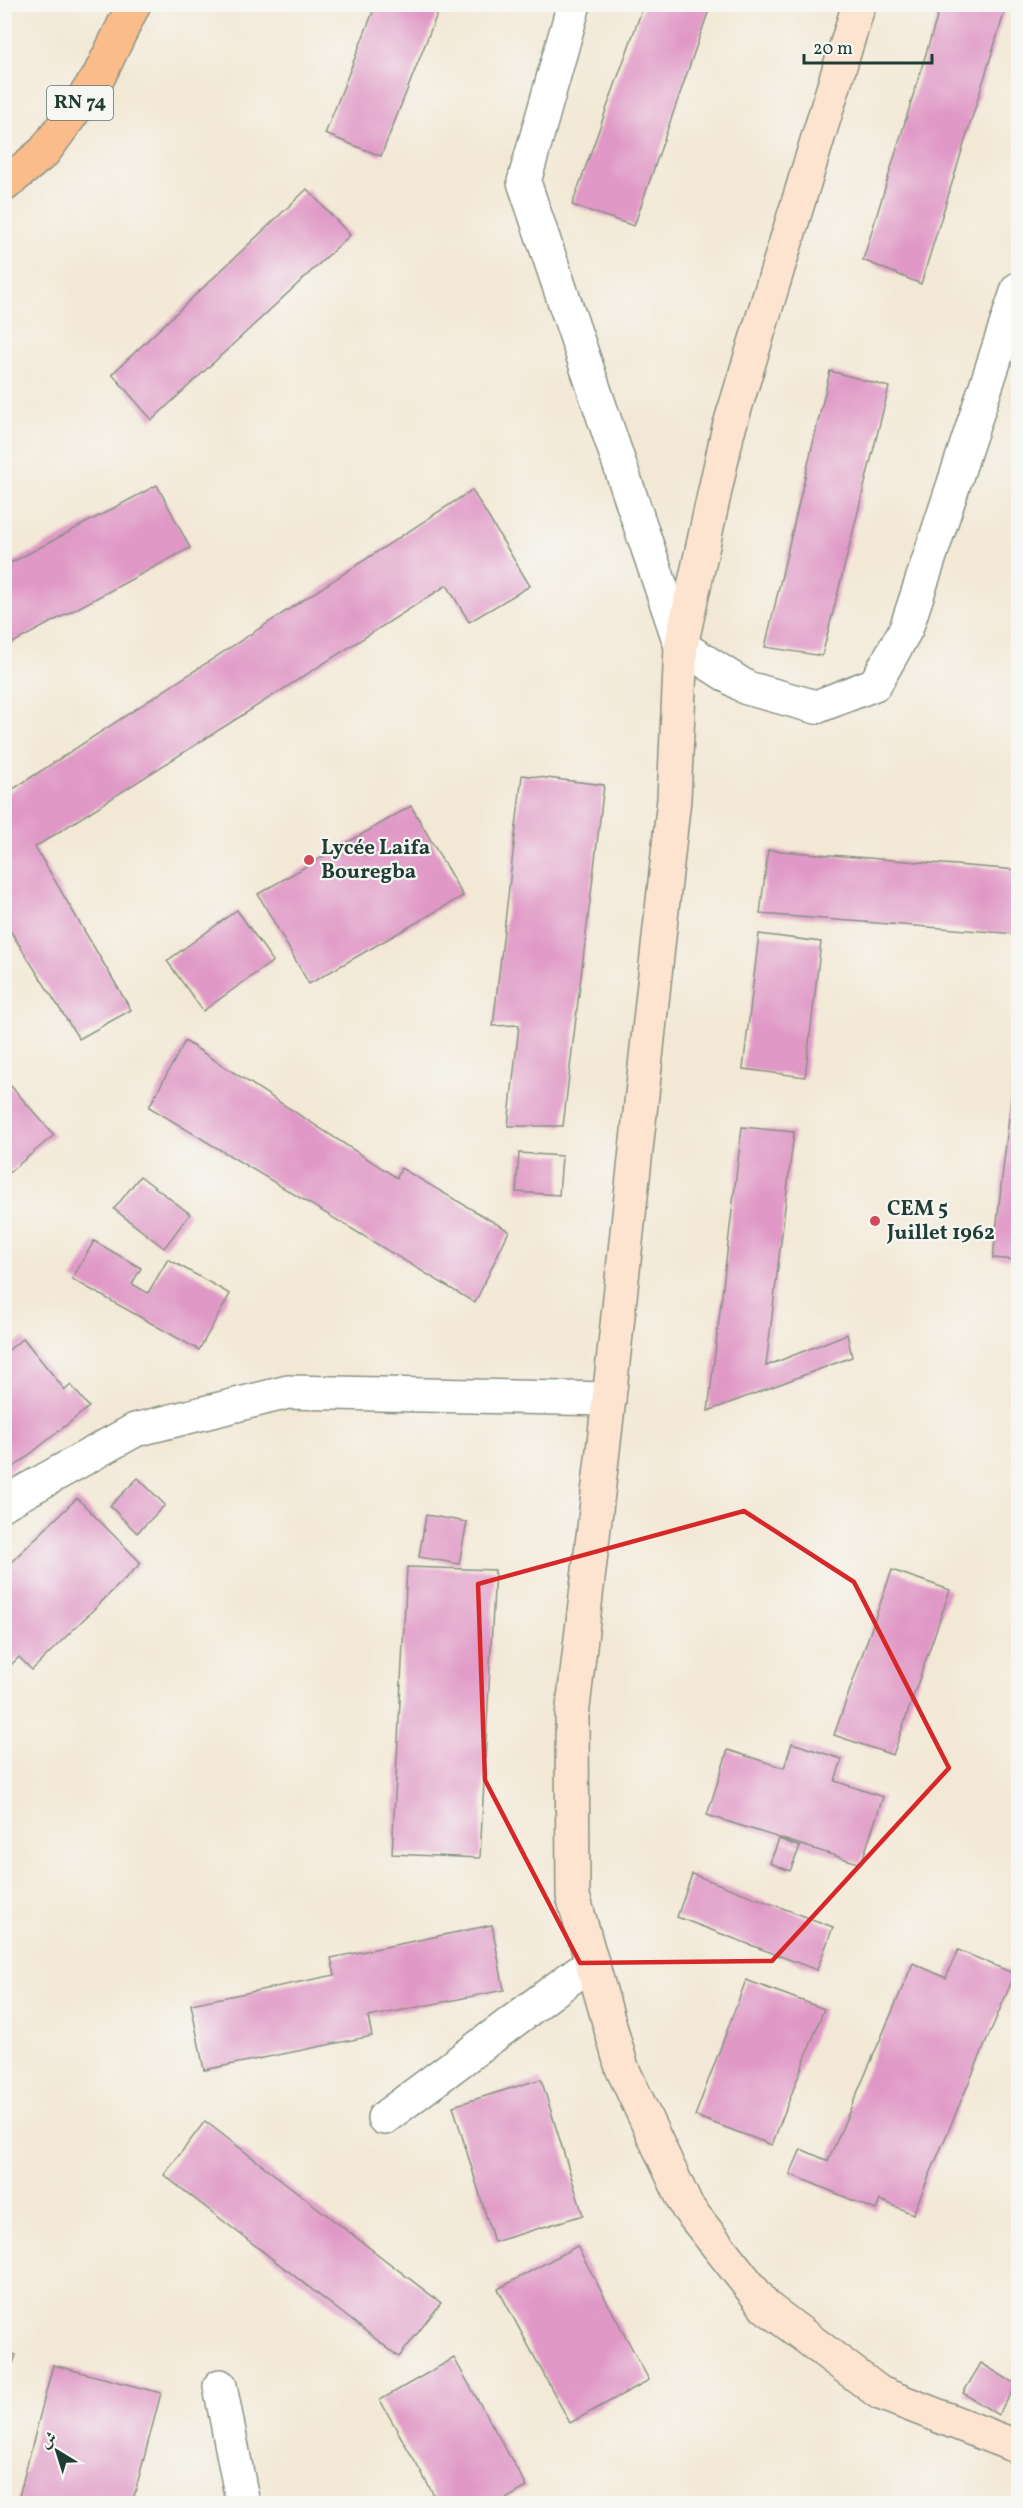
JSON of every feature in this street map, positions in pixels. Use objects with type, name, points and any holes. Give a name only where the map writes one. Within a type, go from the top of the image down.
[{"type":"main road","name":"RN 74","points":[[4,185],[44,152],[98,78],[134,4]]},
{"type":"street","points":[[574,4],[524,182],[681,646],[747,688],[816,707],[876,684],[906,629],[1018,289]]},
{"type":"street","points":[[859,4],[728,431],[681,646],[674,799],[609,1400],[572,1716],[573,1896],[622,2068],[687,2207],[766,2307],[880,2393],[1018,2447]]},
{"type":"street","points":[[4,1503],[135,1430],[288,1392],[609,1400]]},
{"type":"street","points":[[384,2118],[592,1962]]},
{"type":"street","points":[[220,2386],[243,2504]]},
{"type":"highlighted area","points":[[744,1511],[854,1582],[949,1768],[772,1961],[580,1963],[485,1780],[478,1584]]},
{"type":"building","points":[[376,4],[441,4],[381,156],[325,134]]},
{"type":"building","points":[[644,4],[711,4],[634,226],[572,205]]},
{"type":"building","points":[[941,4],[1007,4],[921,284],[863,260]]},
{"type":"building","points":[[307,189],[350,235],[152,420],[112,374]]},
{"type":"building","points":[[830,371],[889,387],[822,656],[765,647]]},
{"type":"building","points":[[157,485],[190,548],[5,647],[5,566]]},
{"type":"building","points":[[472,490],[530,586],[469,622],[447,585],[35,847],[131,1010],[79,1039],[4,921],[4,795]]},
{"type":"building","points":[[522,775],[604,785],[563,1126],[508,1126],[519,1025],[493,1026]]},
{"type":"building","points":[[411,806],[463,896],[309,984],[258,894]]},
{"type":"building","points":[[768,850],[1018,870],[1018,934],[760,914]]},
{"type":"building","points":[[237,910],[273,961],[203,1011],[167,961]]},
{"type":"building","points":[[759,934],[821,942],[805,1077],[743,1069]]},
{"type":"building","points":[[185,1041],[397,1178],[401,1168],[509,1231],[475,1303],[149,1107]]},
{"type":"building","points":[[1018,1046],[1018,1260],[993,1258]]},
{"type":"building","points":[[4,1078],[54,1135],[4,1177]]},
{"type":"building","points":[[742,1127],[794,1132],[766,1366],[847,1334],[852,1357],[708,1411]]},
{"type":"building","points":[[519,1153],[562,1156],[559,1195],[516,1192]]},
{"type":"building","points":[[140,1176],[190,1214],[164,1248],[114,1209]]},
{"type":"building","points":[[94,1241],[141,1268],[132,1284],[148,1293],[168,1259],[230,1294],[199,1350],[72,1279]]},
{"type":"building","points":[[23,1338],[65,1390],[71,1385],[89,1407],[4,1475],[4,1354]]},
{"type":"building","points":[[138,1478],[165,1505],[137,1533],[110,1506]]},
{"type":"building","points":[[77,1498],[141,1563],[32,1670],[19,1657],[4,1672],[4,1569]]},
{"type":"building","points":[[426,1515],[467,1522],[459,1564],[419,1557]]},
{"type":"building","points":[[407,1567],[495,1570],[480,1858],[392,1854]]},
{"type":"building","points":[[892,1570],[950,1590],[893,1755],[834,1735]]},
{"type":"building","points":[[792,1743],[842,1759],[835,1781],[883,1797],[861,1864],[707,1815],[728,1750],[784,1768]]},
{"type":"building","points":[[779,1839],[800,1847],[790,1871],[770,1863]]},
{"type":"building","points":[[692,1874],[833,1927],[817,1970],[677,1917]]},
{"type":"building","points":[[492,1925],[504,1990],[368,2017],[372,2036],[204,2070],[191,2004],[335,1975],[331,1958]]},
{"type":"building","points":[[958,1950],[1015,1974],[913,2214],[880,2200],[876,2210],[790,2174],[801,2149],[828,2161],[913,1963],[946,1978]]},
{"type":"building","points":[[746,1980],[824,2009],[772,2145],[695,2116]]},
{"type":"building","points":[[541,2079],[583,2215],[494,2242],[453,2106]]},
{"type":"building","points":[[205,2121],[441,2303],[399,2357],[164,2175]]},
{"type":"building","points":[[577,2246],[649,2380],[570,2423],[498,2289]]},
{"type":"building","points":[[4,2351],[16,2355],[5,2385],[4,2385]]},
{"type":"building","points":[[454,2358],[527,2487],[497,2504],[439,2504],[380,2400]]},
{"type":"building","points":[[981,2363],[1017,2385],[998,2415],[963,2393]]},
{"type":"building","points":[[53,2365],[161,2393],[132,2504],[17,2504]]},
{"type":"place","name":"Lycée Laifa Bouregba","points":[[309,860]]},
{"type":"place","name":"CEM 5 Juillet 1962","points":[[875,1221]]}]
